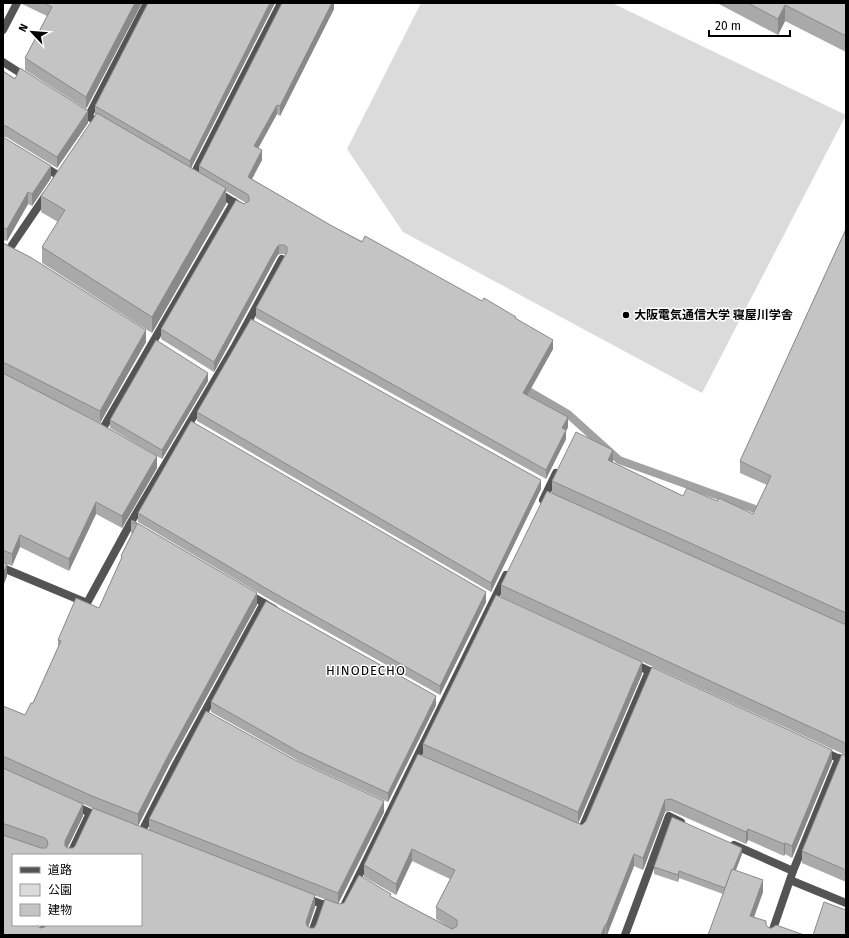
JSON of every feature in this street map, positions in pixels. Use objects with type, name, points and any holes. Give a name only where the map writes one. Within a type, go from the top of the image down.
[{"type":"street","points":[[3,30],[16,3]]},
{"type":"street","points":[[88,116],[147,3]]},
{"type":"street","points":[[192,177],[281,3]]},
{"type":"street","points":[[3,62],[36,83]]},
{"type":"street","points":[[75,108],[88,116],[94,125],[110,129]]},
{"type":"street","points":[[10,249],[57,179],[34,161]]},
{"type":"street","points":[[210,188],[244,208]]},
{"type":"street","points":[[102,430],[234,202]]},
{"type":"street","points":[[3,568],[87,603],[133,526],[160,464],[193,425],[212,377],[252,322],[282,259]]},
{"type":"street","points":[[538,510],[548,498],[546,485],[559,467]]},
{"type":"street","points":[[300,896],[341,912],[360,881],[388,807],[419,761],[439,701],[511,565]]},
{"type":"street","points":[[244,592],[285,615]]},
{"type":"street","points":[[141,833],[174,768],[207,716],[264,603]]},
{"type":"street","points":[[621,658],[670,681]]},
{"type":"street","points":[[574,828],[581,831],[649,671]]},
{"type":"street","points":[[771,935],[793,871],[842,760],[818,748]]},
{"type":"street","points":[[68,803],[105,819]]},
{"type":"street","points":[[70,854],[90,813]]},
{"type":"street","points":[[625,935],[669,816],[691,826]]},
{"type":"street","points":[[728,842],[793,871]]},
{"type":"street","points":[[790,880],[846,903]]},
{"type":"street","points":[[311,935],[322,904]]},
{"type":"green space","points":[[421,3],[612,3],[846,115],[702,393],[403,232],[347,149]]},
{"type":"building","points":[[44,3],[135,3],[86,97],[25,58],[52,7]]},
{"type":"building","points":[[148,3],[270,3],[190,161],[95,106]]},
{"type":"building","points":[[282,3],[332,3],[280,106],[277,105],[254,146],[262,150],[248,177],[362,242],[365,236],[482,301],[484,298],[553,340],[523,393],[568,417],[562,428],[566,430],[546,470],[256,308],[287,252],[287,247],[284,245],[279,245],[277,247],[214,362],[161,329],[236,200],[244,204],[249,201],[249,196],[247,194],[199,166]]},
{"type":"building","points":[[748,3],[846,3],[846,36],[785,5],[778,19]]},
{"type":"building","points":[[20,68],[88,111],[57,157],[3,125],[3,71],[15,79]]},
{"type":"building","points":[[97,113],[226,188],[152,317],[42,247],[65,210],[41,196]]},
{"type":"building","points":[[3,137],[51,166],[32,194],[28,192],[7,229],[3,228]]},
{"type":"building","points":[[846,229],[846,613],[552,481],[576,432],[613,450],[608,460],[683,496],[687,488],[717,501],[719,498],[753,514],[771,476],[740,461]]},
{"type":"building","points":[[3,243],[30,257],[146,330],[100,411],[5,363],[3,364]]},
{"type":"building","points":[[251,319],[541,480],[491,583],[197,412]]},
{"type":"building","points":[[156,340],[208,373],[162,450],[110,420]]},
{"type":"building","points":[[3,373],[99,423],[157,456],[122,516],[96,502],[69,559],[20,535],[12,554],[3,551]]},
{"type":"building","points":[[191,421],[486,592],[440,686],[267,589],[138,513]]},
{"type":"building","points":[[547,491],[846,624],[846,744],[501,585]]},
{"type":"building","points":[[132,520],[257,593],[138,814],[92,796],[3,757],[3,706],[25,715],[31,703],[33,703],[61,641],[58,640],[76,598],[99,608],[122,557],[121,556],[137,524],[131,522]]},
{"type":"building","points":[[3,562],[7,564],[3,574]]},
{"type":"building","points":[[496,595],[642,662],[578,812],[423,744]]},
{"type":"building","points":[[266,601],[436,696],[388,793],[299,752],[211,702]]},
{"type":"building","points":[[652,667],[832,750],[792,846],[748,829],[746,832],[671,799],[665,800],[643,858],[634,854],[601,935],[3,935],[3,835],[41,848],[46,848],[48,845],[45,838],[3,824],[3,768],[83,804],[65,841],[65,846],[68,848],[73,848],[75,846],[93,808],[315,895],[306,922],[307,926],[310,928],[314,928],[316,925],[325,899],[339,904],[344,903],[359,875],[391,894],[390,896],[452,929],[457,926],[457,920],[436,907],[455,870],[412,849],[396,884],[364,865],[418,754],[582,825],[586,821]]},
{"type":"building","points":[[206,711],[295,760],[384,801],[338,893],[149,819]]},
{"type":"building","points":[[842,754],[846,756],[846,870],[802,851]]},
{"type":"building","points":[[672,817],[742,848],[725,888],[679,871],[678,875],[654,867]]},
{"type":"building","points":[[732,869],[763,880],[750,916],[766,921],[766,925],[769,928],[776,925],[804,935],[708,935]]},
{"type":"building","points":[[824,902],[846,910],[846,935],[813,935]]},
{"type":"waterway","points":[[520,386],[568,414],[619,460],[766,513]]},
{"type":"place","name":"大阪電気通信大学 寝屋川学舎","points":[[626,315]]},
{"type":"district","name":"HINODECHO","points":[[366,670]]}]
